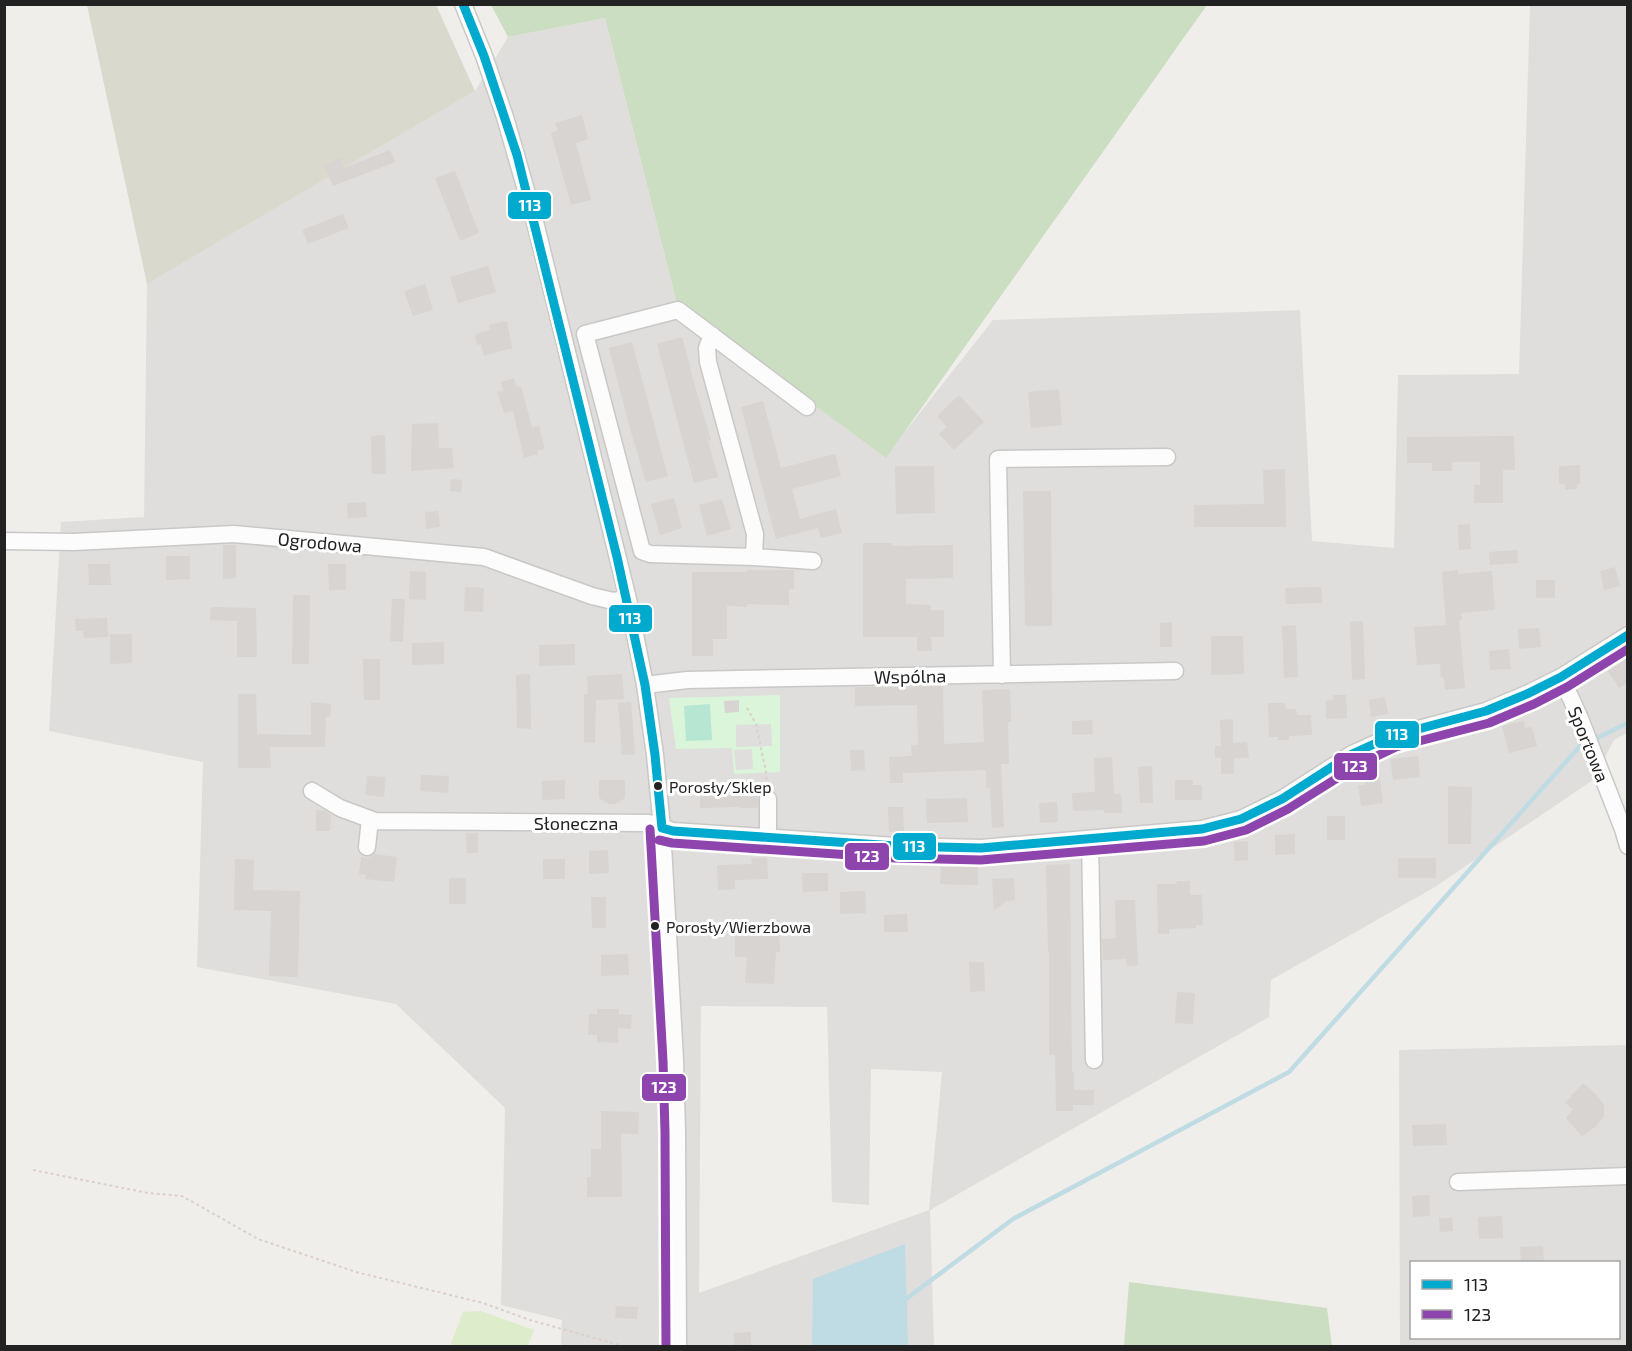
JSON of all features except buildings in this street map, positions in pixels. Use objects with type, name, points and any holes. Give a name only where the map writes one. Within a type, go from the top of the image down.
[{"type":"street","points":[[463,4],[484,56],[517,155],[628,599],[645,685],[662,828],[675,1070],[678,1347]]},
{"type":"street","points":[[563,339],[678,310],[807,407]]},
{"type":"street","points":[[585,334],[642,551]]},
{"type":"street","points":[[712,335],[707,348],[708,362],[755,534],[754,557]]},
{"type":"street","points":[[1002,675],[998,459],[1167,457]]},
{"type":"street","name":"Ogrodowa","points":[[4,541],[74,542],[234,534],[483,557],[592,596],[613,601],[628,599]]},
{"type":"street","points":[[617,556],[642,551],[650,554],[813,561]]},
{"type":"street","name":"Słoneczna","points":[[312,791],[340,808],[375,821],[649,824],[673,831],[896,846],[981,848],[1202,829],[1241,819],[1282,800],[1352,754],[1392,736],[1486,711],[1529,693],[1628,635]]},
{"type":"street","name":"Wspólna","points":[[645,685],[687,680],[1175,671]]},
{"type":"street","name":"Sportowa","points":[[1561,676],[1579,716],[1628,846]]},
{"type":"street","points":[[768,799],[768,837]]},
{"type":"street","points":[[367,847],[370,819]]},
{"type":"street","points":[[1090,839],[1094,1060]]},
{"type":"street","points":[[1458,1182],[1628,1176]]},
{"type":"path","points":[[747,708],[756,724],[766,772],[768,799]]},
{"type":"path","points":[[33,1170],[148,1193],[182,1196],[217,1218],[269,1243],[356,1272],[483,1303],[530,1320],[623,1347]]},
{"type":"shaded area","points":[[87,5],[436,5],[475,91],[147,284]]},
{"type":"shaded area","points":[[1530,5],[1627,5],[1627,733],[1614,740],[1593,780],[1435,887],[1271,980],[1269,1017],[930,1210],[934,1346],[561,1346],[562,1320],[501,1305],[505,1108],[396,1004],[197,967],[203,762],[49,731],[61,522],[144,517],[147,284],[475,91],[508,37],[605,18],[677,304],[885,457],[993,320],[1300,310],[1312,541],[1394,548],[1398,375],[1519,374]],"holes":[[[701,1006],[827,1007],[832,1202],[869,1205],[871,1069],[942,1072],[929,1210],[699,1293]]]},
{"type":"shaded area","points":[[1627,1045],[1627,1346],[1400,1346],[1399,1050]]},
{"type":"green space","points":[[491,5],[1207,5],[886,458],[677,304],[605,18],[508,37]]},
{"type":"green space","points":[[780,695],[780,772],[734,774],[732,748],[676,749],[669,698]],"holes":[[[771,724],[772,746],[736,747],[736,725]],[[752,749],[753,769],[736,770],[734,750]]]},
{"type":"green space","points":[[710,704],[712,740],[686,741],[684,706]]},
{"type":"green space","points":[[1129,1282],[1327,1308],[1332,1346],[1124,1346]]},
{"type":"green space","points":[[481,1311],[534,1330],[528,1346],[450,1346],[463,1312]]},
{"type":"water","points":[[905,1244],[908,1346],[812,1346],[813,1279]]},
{"type":"waterway","points":[[1597,738],[1628,723]]},
{"type":"waterway","points":[[906,1299],[1013,1219],[1289,1072],[1581,745]]},
{"type":"transit line","name":"113","points":[[463,4],[484,56],[517,155],[617,557],[645,685],[662,828]]},
{"type":"transit line","name":"113","points":[[662,828],[673,831],[896,846],[981,848],[1202,829],[1241,819],[1282,799],[1352,754],[1392,736],[1486,711],[1529,693],[1561,677],[1628,635]]},
{"type":"transit line","name":"123","points":[[659,840],[672,843],[895,858],[981,860],[1204,841],[1246,830],[1288,809],[1358,765],[1396,747],[1489,723],[1534,704],[1567,687],[1628,649]]},
{"type":"transit line","name":"123","points":[[650,829],[663,1061],[666,1346]]},
{"type":"place","name":"Porosły/Sklep","points":[[658,786]]},
{"type":"place","name":"Porosły/Wierzbowa","points":[[655,926]]}]
